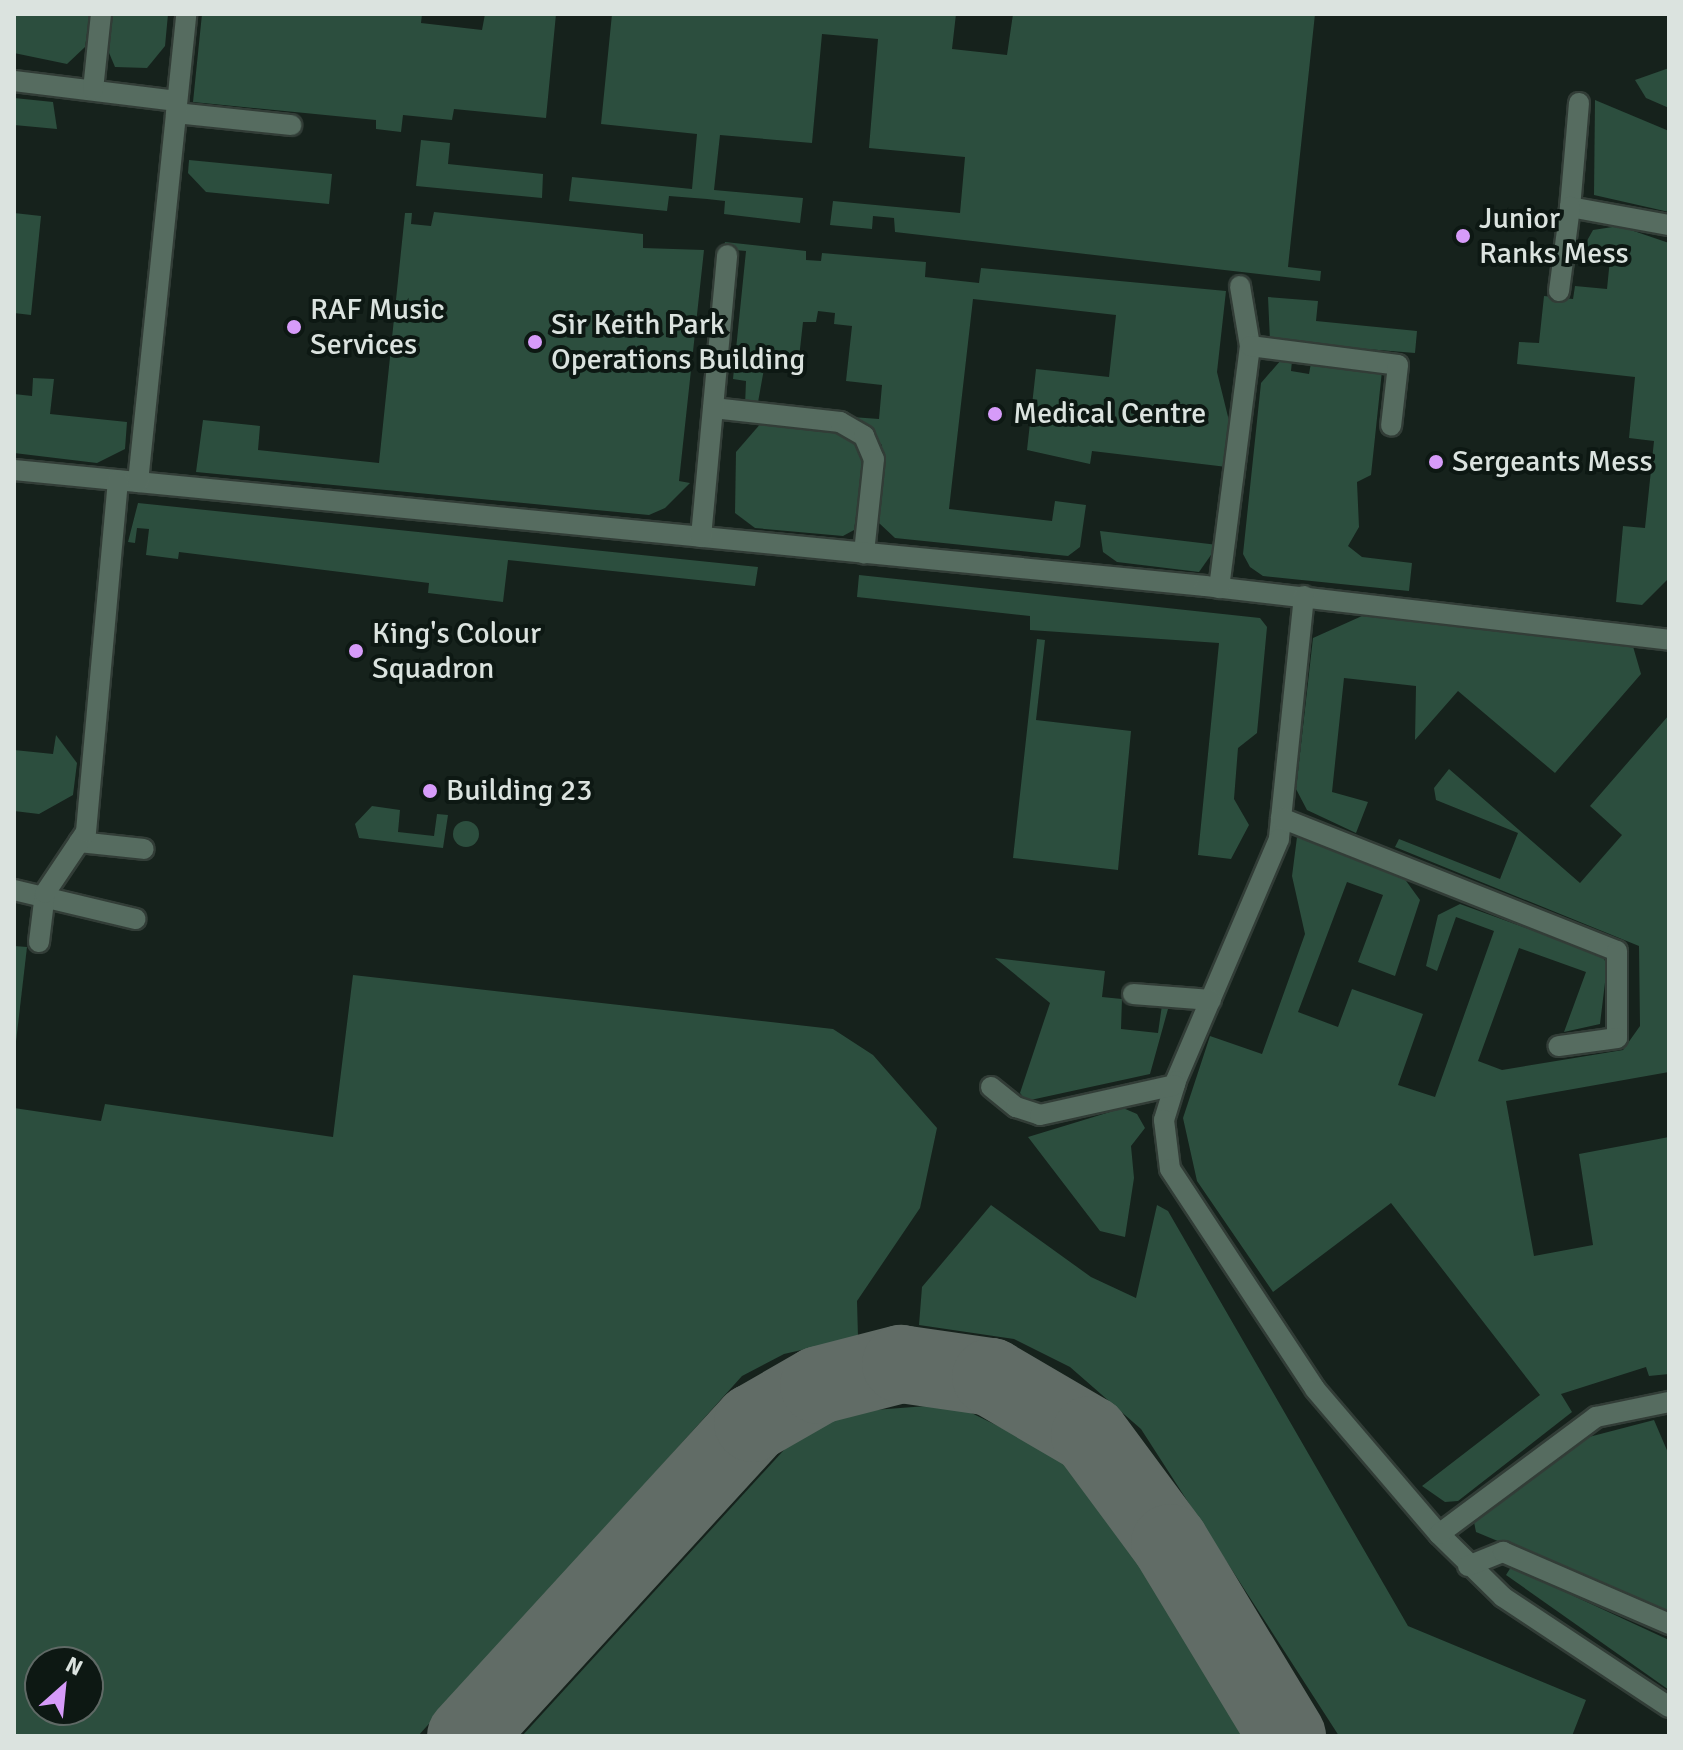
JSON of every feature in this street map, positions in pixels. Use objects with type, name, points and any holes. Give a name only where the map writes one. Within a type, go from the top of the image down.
[{"type":"street","points":[[93,90],[101,14]]},
{"type":"street","points":[[39,942],[45,893],[79,842],[186,14]]},
{"type":"street","points":[[14,81],[93,90],[291,125]]},
{"type":"street","points":[[1559,291],[1579,103]]},
{"type":"street","points":[[1570,207],[1669,225]]},
{"type":"street","points":[[701,537],[727,255]]},
{"type":"street","points":[[1219,588],[1250,346],[1240,286]]},
{"type":"street","points":[[1250,346],[1398,365],[1391,426]]},
{"type":"street","points":[[713,408],[840,422],[864,436],[874,459],[864,553]]},
{"type":"street","points":[[14,470],[1304,596],[1669,640]]},
{"type":"street","points":[[1304,596],[1279,839],[1175,1085],[1164,1120],[1170,1169],[1315,1389],[1468,1566],[1503,1597],[1669,1707]]},
{"type":"street","points":[[1281,818],[1617,951],[1617,1038],[1559,1046]]},
{"type":"street","points":[[79,842],[144,849]]},
{"type":"street","points":[[14,890],[45,893],[136,919]]},
{"type":"street","points":[[1133,994],[1211,1000]]},
{"type":"street","points":[[991,1087],[1016,1107],[1040,1115],[1175,1085]]},
{"type":"street","points":[[1439,1534],[1596,1417],[1669,1402]]},
{"type":"street","points":[[1468,1566],[1503,1552],[1669,1624]]},
{"type":"green space","points":[[14,14],[90,14],[85,47],[67,64],[14,53]]},
{"type":"green space","points":[[110,14],[168,14],[165,46],[147,68],[115,67],[107,48]]},
{"type":"green space","points":[[202,14],[422,14],[421,23],[482,30],[485,14],[556,14],[546,118],[454,109],[452,120],[403,115],[401,132],[376,129],[376,120],[193,102]]},
{"type":"green space","points":[[612,14],[956,14],[952,49],[1007,55],[1013,14],[1315,14],[1288,267],[1321,271],[1320,281],[895,232],[894,218],[873,216],[872,229],[830,225],[833,201],[960,213],[965,157],[869,148],[878,39],[822,34],[812,143],[720,135],[714,190],[803,198],[800,223],[724,214],[725,201],[707,199],[669,196],[667,211],[569,201],[572,177],[692,189],[697,134],[601,124]]},
{"type":"green space","points":[[1669,68],[1669,108],[1646,98],[1635,80]]},
{"type":"green space","points":[[14,98],[53,102],[57,129],[14,125]]},
{"type":"green space","points":[[1595,100],[1669,131],[1669,212],[1594,195]]},
{"type":"green space","points":[[421,140],[450,143],[448,164],[543,174],[542,198],[416,186]]},
{"type":"green space","points":[[189,160],[332,174],[329,204],[206,192],[188,173]]},
{"type":"green space","points":[[434,212],[643,234],[643,248],[704,250],[679,481],[690,483],[665,508],[649,515],[196,472],[203,420],[260,426],[258,450],[379,463],[405,213],[412,213],[411,224],[431,226]]},
{"type":"green space","points":[[14,213],[41,216],[31,315],[14,313]]},
{"type":"green space","points":[[1619,226],[1669,243],[1669,578],[1642,605],[1616,602],[1623,526],[1645,528],[1654,441],[1629,438],[1635,377],[1517,364],[1519,342],[1539,343],[1544,296],[1573,299],[1575,286],[1607,289],[1610,259],[1579,255],[1593,230]]},
{"type":"green space","points":[[725,242],[806,251],[806,260],[821,261],[822,253],[926,262],[925,277],[979,283],[981,268],[1226,291],[1217,372],[1232,433],[1227,467],[1092,451],[1090,464],[1027,450],[1036,369],[1109,377],[1116,315],[973,299],[949,509],[1052,521],[1055,501],[1086,505],[1080,547],[1068,556],[895,538],[879,523],[882,445],[852,417],[879,419],[882,385],[846,381],[852,326],[834,324],[835,313],[818,311],[816,322],[803,322],[797,376],[794,355],[767,352],[757,408],[745,406],[746,381],[733,379],[746,251],[724,249]]},
{"type":"green space","points":[[1268,297],[1318,301],[1316,321],[1417,331],[1415,353],[1270,341]]},
{"type":"green space","points":[[1281,360],[1292,361],[1291,371],[1309,374],[1311,363],[1382,371],[1371,475],[1357,482],[1359,527],[1348,546],[1362,557],[1412,563],[1409,591],[1263,576],[1250,567],[1243,554],[1261,383]]},
{"type":"green space","points":[[33,378],[54,379],[50,414],[127,422],[125,449],[97,463],[14,453],[14,394],[32,396]]},
{"type":"green space","points":[[762,422],[842,427],[866,451],[854,530],[843,536],[755,528],[735,513],[736,452]]},
{"type":"green space","points":[[138,503],[758,567],[755,586],[508,560],[503,602],[428,593],[429,583],[179,552],[178,559],[146,555],[149,529],[137,528],[135,543],[128,542]]},
{"type":"green space","points":[[1100,531],[1218,545],[1199,572],[1117,562],[1103,552]]},
{"type":"green space","points":[[859,575],[1260,618],[1267,627],[1257,733],[1238,748],[1234,799],[1249,825],[1231,859],[1198,855],[1219,643],[1030,630],[1030,616],[857,597]]},
{"type":"green space","points":[[1362,616],[1632,643],[1641,674],[1555,773],[1458,691],[1415,740],[1416,686],[1344,678],[1332,792],[1368,802],[1356,833],[1307,810],[1296,789],[1313,638]]},
{"type":"green space","points":[[1037,639],[1045,640],[1036,720],[1131,731],[1118,870],[1013,858]]},
{"type":"green space","points":[[1669,715],[1669,1072],[1506,1101],[1534,1256],[1593,1245],[1579,1154],[1669,1137],[1669,1374],[1649,1376],[1646,1367],[1561,1394],[1572,1412],[1458,1501],[1445,1502],[1422,1486],[1540,1395],[1391,1203],[1273,1292],[1197,1181],[1183,1118],[1210,1036],[1262,1054],[1305,934],[1292,876],[1297,837],[1404,878],[1420,900],[1395,976],[1358,962],[1383,895],[1347,882],[1298,1012],[1338,1027],[1352,989],[1423,1014],[1398,1085],[1435,1097],[1494,931],[1456,917],[1437,971],[1426,966],[1438,915],[1460,904],[1603,956],[1607,966],[1600,1024],[1564,1032],[1586,972],[1519,948],[1478,1061],[1502,1070],[1623,1050],[1640,1026],[1639,946],[1395,847],[1399,839],[1500,879],[1518,833],[1436,800],[1434,788],[1449,769],[1580,883],[1622,835],[1590,806]]},
{"type":"green space","points":[[56,735],[77,763],[73,795],[39,814],[14,811],[14,750],[53,754]]},
{"type":"green space","points":[[372,806],[400,810],[398,832],[434,836],[437,814],[448,815],[443,848],[359,838],[355,824]]},
{"type":"green space","points":[[466,821],[475,825],[479,834],[475,843],[466,847],[457,843],[453,834],[457,825]]},
{"type":"green space","points":[[14,946],[27,947],[14,1059]]},
{"type":"green space","points":[[995,958],[1105,971],[1102,997],[1122,999],[1121,1029],[1158,1033],[1162,1005],[1168,1009],[1150,1074],[1026,1101],[1020,1093],[1050,1003]]},
{"type":"green space","points":[[353,975],[833,1029],[873,1055],[937,1128],[920,1208],[857,1301],[858,1337],[784,1354],[742,1376],[418,1736],[14,1736],[14,1108],[101,1121],[105,1104],[333,1137]]},
{"type":"green space","points":[[1123,1108],[1137,1114],[1145,1128],[1131,1146],[1134,1178],[1125,1237],[1100,1231],[1028,1137]]},
{"type":"green space","points":[[991,1205],[1091,1277],[1136,1298],[1157,1205],[1168,1211],[1408,1626],[1586,1700],[1572,1736],[1339,1736],[1141,1429],[1070,1367],[1014,1339],[919,1325],[922,1287]]},
{"type":"green space","points":[[953,1404],[1076,1464],[1247,1736],[522,1736],[805,1427],[874,1410]]},
{"type":"green space","points":[[1654,1420],[1669,1455],[1669,1612],[1476,1532],[1474,1522],[1585,1438]]},
{"type":"green space","points":[[1511,1567],[1669,1640],[1669,1690],[1506,1575]]},
{"type":"taxiway","points":[[466,1736],[753,1423],[819,1385],[901,1364],[991,1377],[1090,1435],[1170,1543],[1287,1736]]},
{"type":"place","name":"Junior Ranks Mess","points":[[1463,236]]},
{"type":"place","name":"RAF Music Services","points":[[294,327]]},
{"type":"place","name":"Sir Keith Park Operations Building","points":[[535,342]]},
{"type":"place","name":"Medical Centre","points":[[995,414]]},
{"type":"place","name":"Sergeants Mess","points":[[1436,462]]},
{"type":"place","name":"King's Colour Squadron","points":[[356,651]]},
{"type":"place","name":"Building 23","points":[[430,791]]}]
